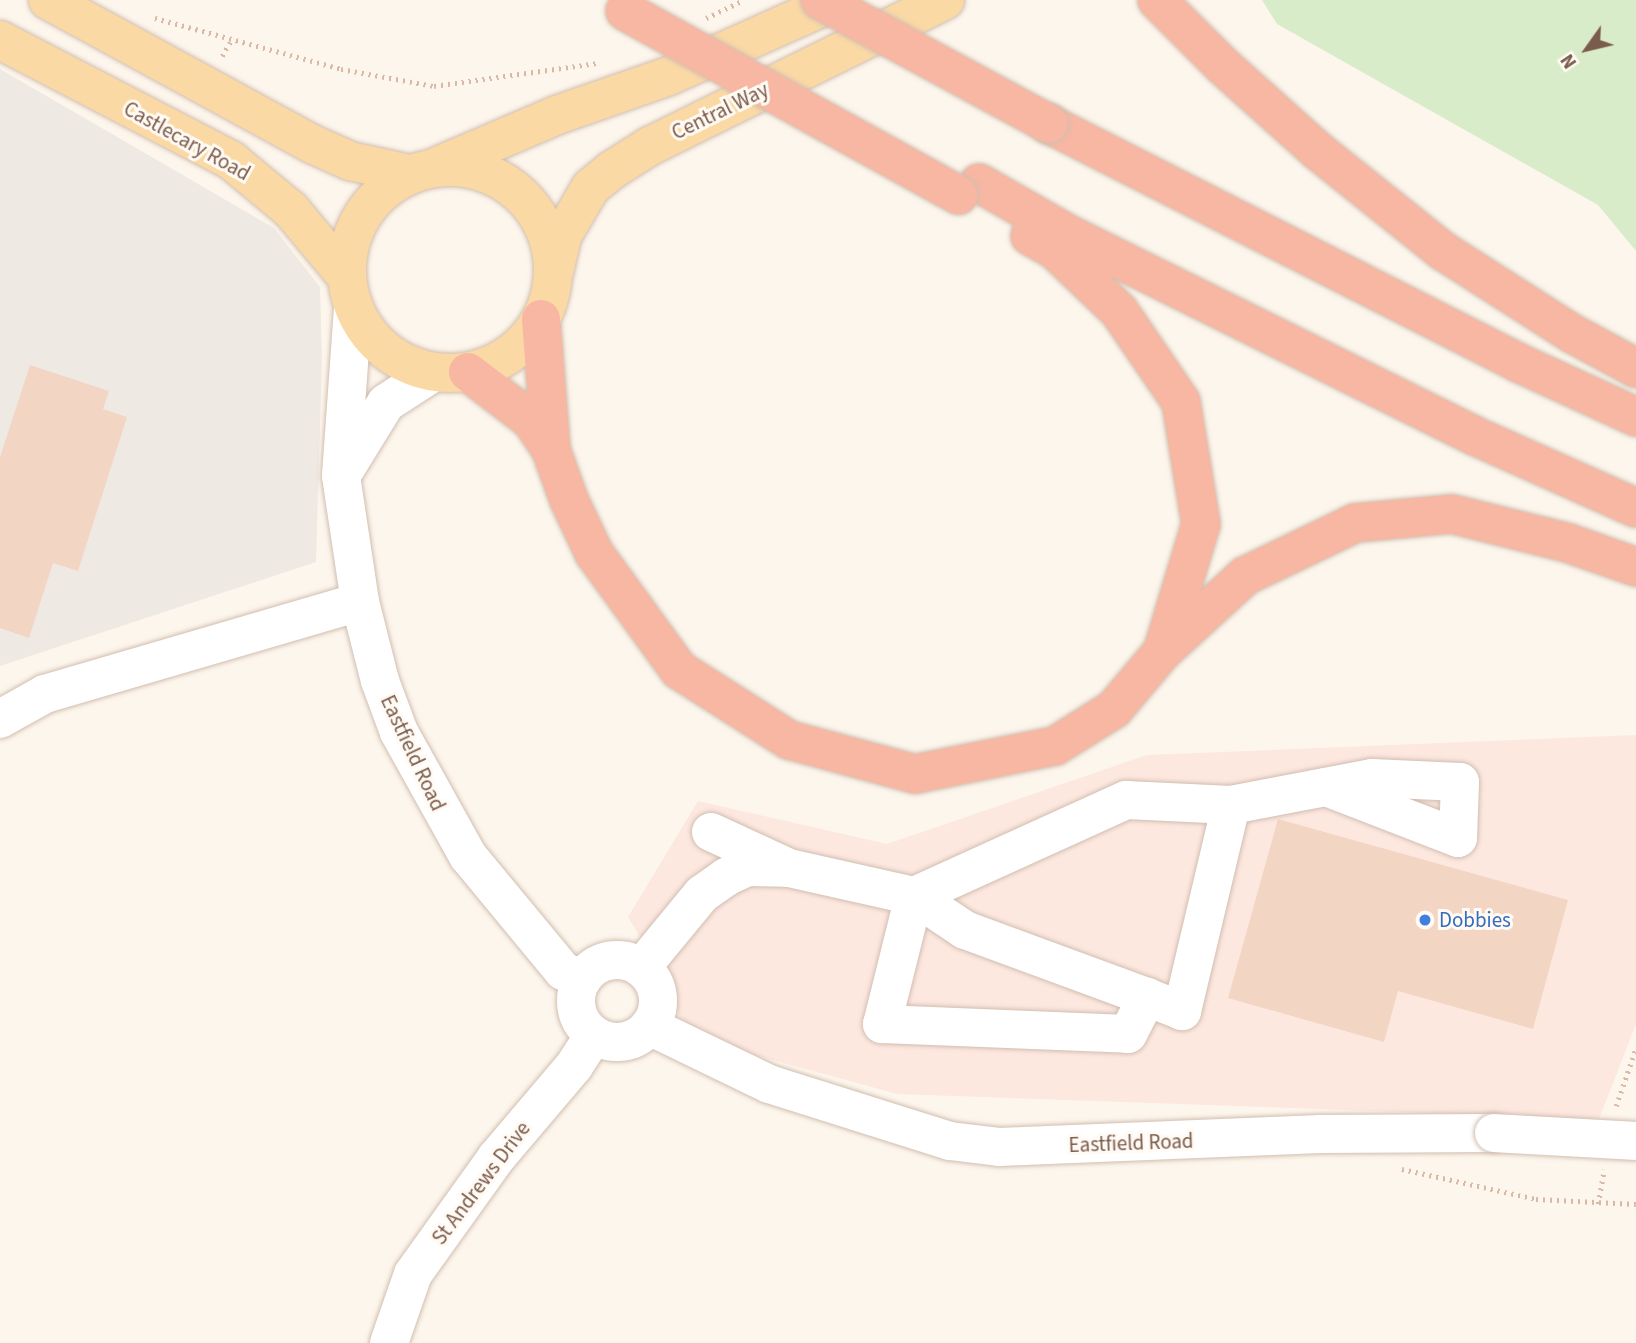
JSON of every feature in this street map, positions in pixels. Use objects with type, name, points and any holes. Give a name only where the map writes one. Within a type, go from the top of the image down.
[{"type":"highway","points":[[820,0],[1049,124],[1521,364],[1636,417]]},
{"type":"highway","points":[[1157,0],[1309,142],[1443,251],[1573,334],[1636,368]]},
{"type":"highway","points":[[627,4],[969,189],[1068,234],[1426,411],[1636,508]]},
{"type":"highway","points":[[969,189],[1055,250],[1119,311],[1181,402],[1201,524],[1162,652]]},
{"type":"highway","points":[[541,319],[551,450]]},
{"type":"highway","points":[[451,372],[531,420],[551,450],[594,553],[679,670],[789,740],[915,774],[1055,746],[1114,709],[1162,652],[1245,576],[1355,523],[1452,514],[1568,543],[1636,567]]},
{"type":"main road","points":[[48,0],[350,161],[421,171],[456,166],[487,173],[515,190],[536,213],[550,242],[553,278],[541,319],[522,344],[497,362],[451,372],[389,354],[368,333],[350,292],[351,240],[365,210],[389,186],[421,171],[557,115],[669,76],[838,0]]},
{"type":"main road","name":"Central Way","points":[[553,278],[562,236],[591,187],[612,170],[650,145],[945,0]]},
{"type":"main road","name":"Castlecary Road","points":[[0,40],[232,161],[291,210],[350,292]]},
{"type":"street","name":"Eastfield Road","points":[[350,292],[341,476],[360,602],[399,732],[442,815],[509,911],[563,971],[582,979]]},
{"type":"street","points":[[341,476],[386,403],[451,372]]},
{"type":"street","points":[[0,719],[45,694],[360,602]]},
{"type":"street","points":[[914,896],[1126,800],[1231,805],[1326,787]]},
{"type":"street","points":[[640,968],[702,894],[726,877],[747,867],[789,868],[914,896],[965,930],[1182,1010],[1231,805]]},
{"type":"street","points":[[711,832],[789,868]]},
{"type":"street","points":[[914,896],[882,1024],[1128,1034],[1147,997]]},
{"type":"street","points":[[616,960],[640,968],[656,989],[658,1002],[649,1026],[629,1040],[605,1040],[594,1035],[578,1015],[576,1003],[582,979],[603,962],[616,960]]},
{"type":"street","name":"Eastfield Road","points":[[649,1026],[769,1084],[905,1130],[962,1143],[999,1147],[1321,1134],[1494,1133],[1636,1141]]},
{"type":"street","name":"St Andrews Drive","points":[[389,1343],[413,1274],[496,1158],[574,1066],[594,1035]]},
{"type":"path","points":[[693,24],[744,0]]},
{"type":"path","points":[[144,12],[341,69],[434,86],[605,62]]},
{"type":"path","points":[[205,86],[232,39]]},
{"type":"path","points":[[1396,1168],[1536,1199],[1636,1204]]},
{"type":"shaded area","points":[[0,69],[274,228],[320,287],[322,358],[316,562],[0,666]]},
{"type":"shaded area","points":[[1636,735],[1636,1024],[1599,1119],[897,1094],[726,1047],[679,1017],[674,993],[628,917],[698,801],[887,844],[1147,755]]},
{"type":"green space","points":[[1262,0],[1636,0],[1636,251],[1598,205],[1277,24]]},
{"type":"building","points":[[30,365],[109,391],[103,409],[127,417],[78,571],[53,563],[29,638],[0,628],[0,457]]},
{"type":"building","points":[[1278,819],[1568,900],[1533,1029],[1398,991],[1384,1042],[1228,998]]},
{"type":"place","name":"Dobbies","points":[[1425,920]]}]
